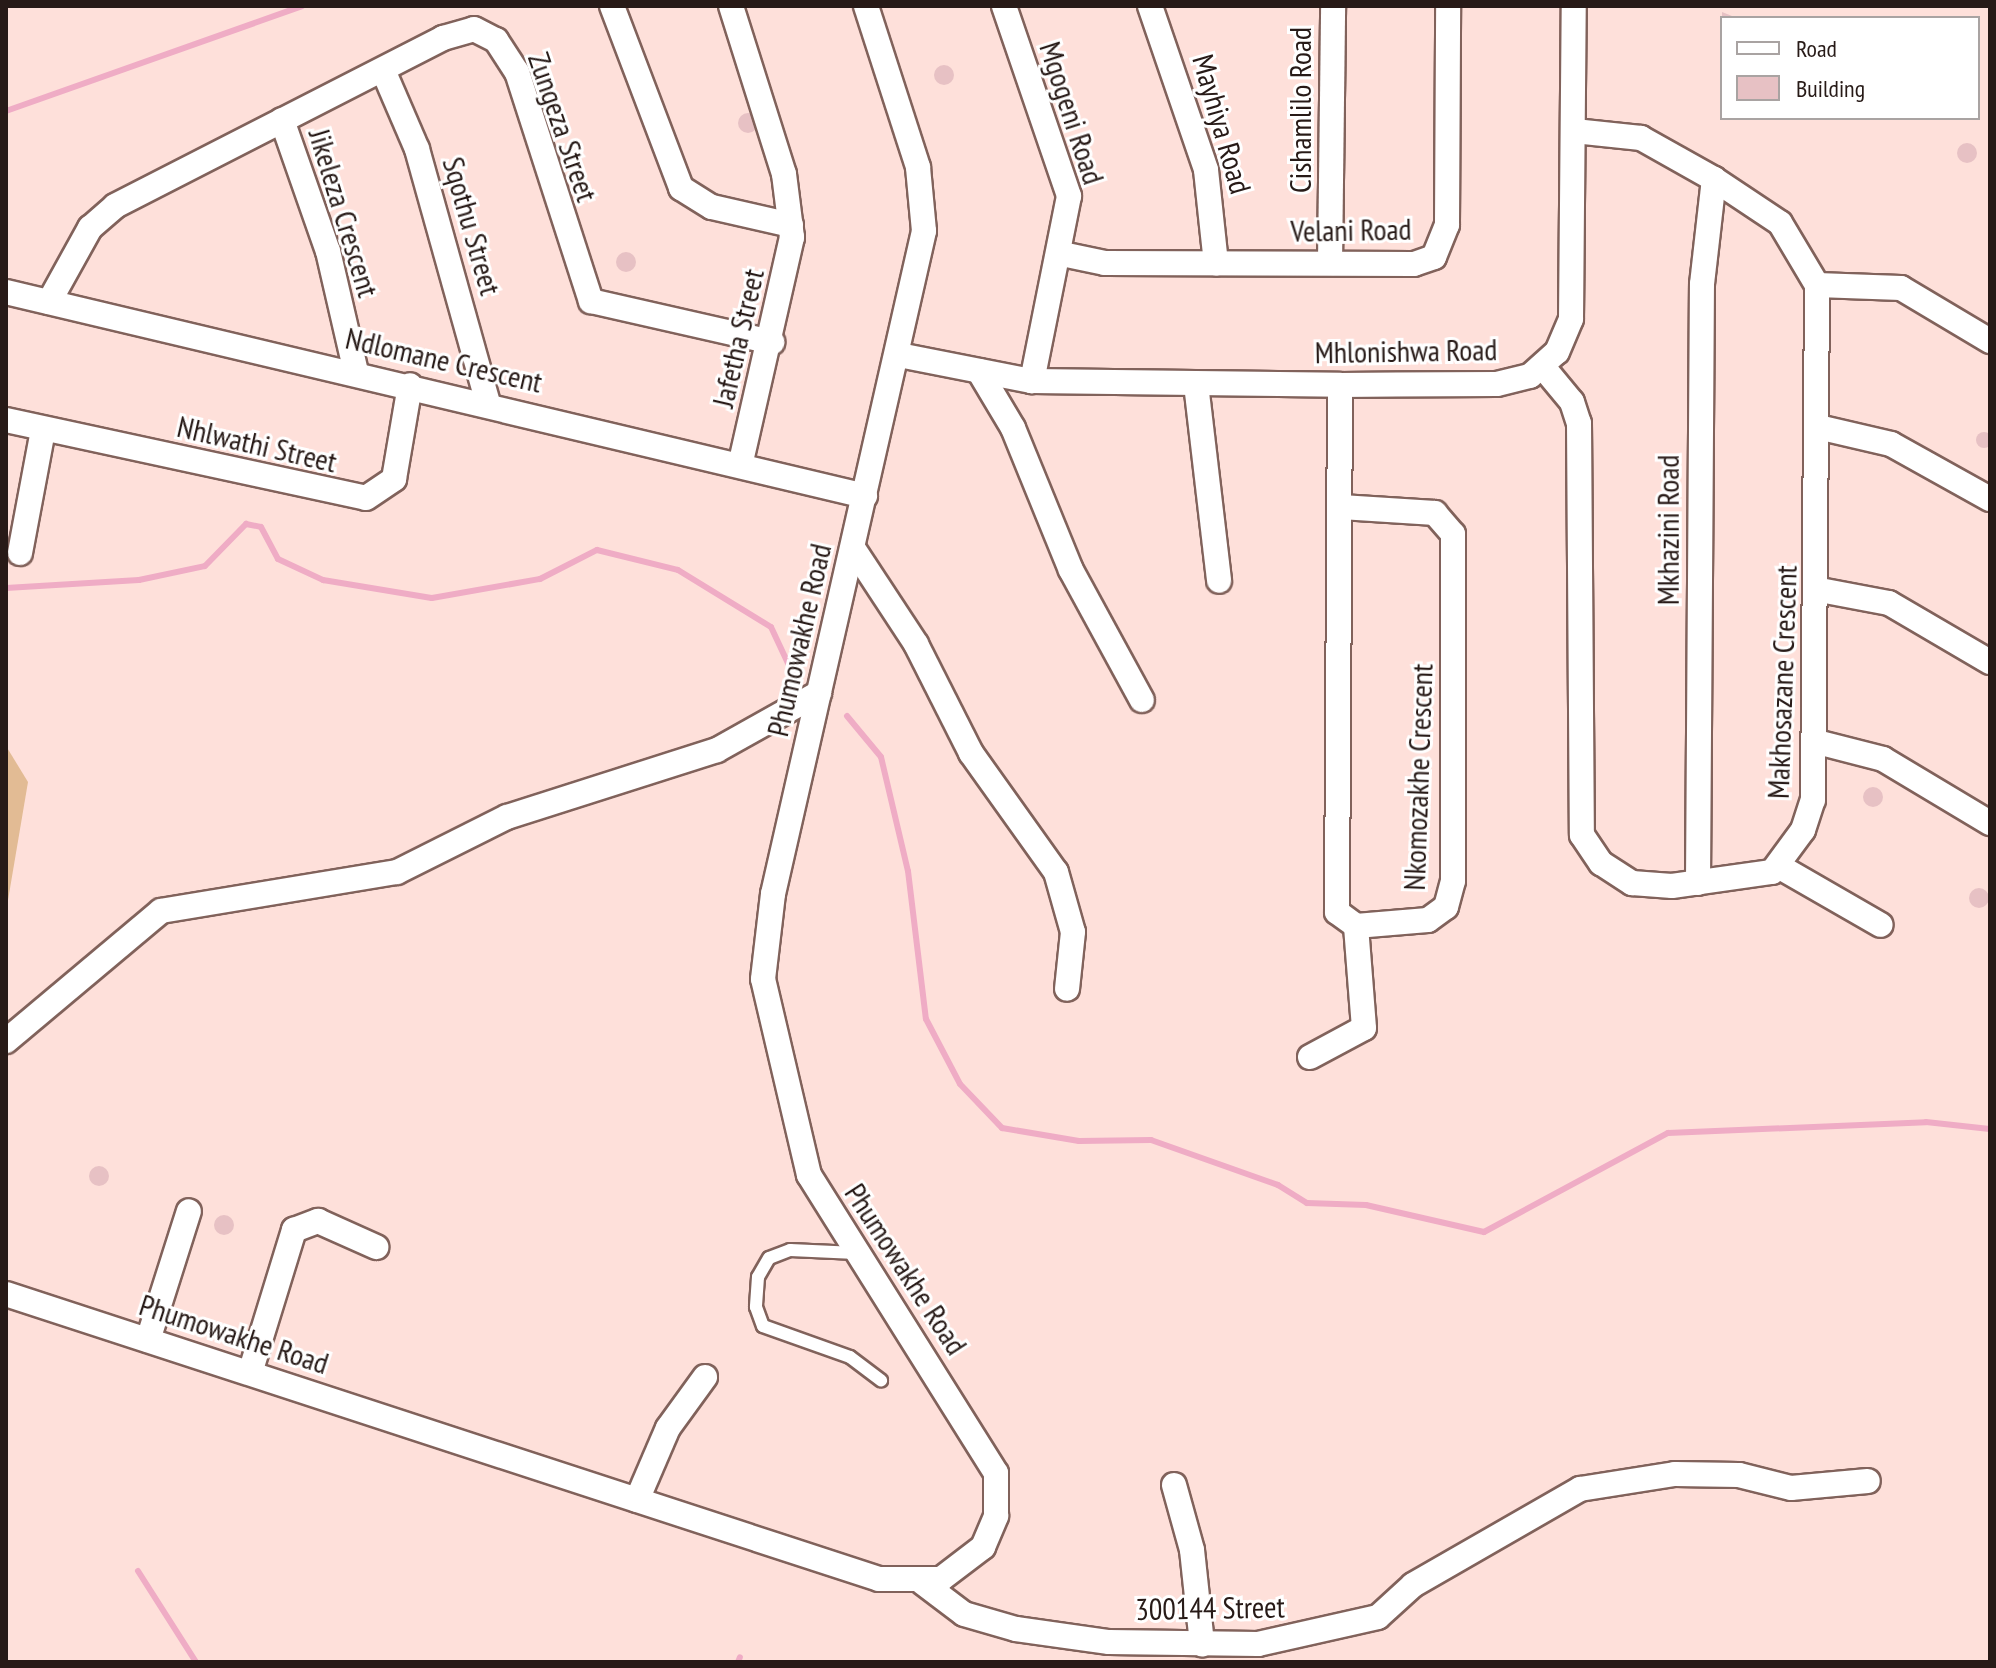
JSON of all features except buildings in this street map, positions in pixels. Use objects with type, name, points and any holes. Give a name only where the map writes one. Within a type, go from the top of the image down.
[{"type":"street","points":[[612,6],[681,188],[712,207],[791,225]]},
{"type":"street","name":"Jafetha Street","points":[[731,6],[784,174],[791,225],[772,342],[740,465]]},
{"type":"street","name":"Phumowakhe Road","points":[[6,1294],[879,1579],[923,1583],[958,1570],[983,1547],[996,1516],[996,1473],[856,1253],[797,1141],[763,979],[773,894],[899,355],[926,215],[866,6]]},
{"type":"street","name":"Mgogeni Road","points":[[1004,6],[1066,181],[1062,254],[1032,381]]},
{"type":"street","name":"Mayhiya Road","points":[[1150,6],[1206,170],[1216,263]]},
{"type":"street","name":"Cishamlilo Road","points":[[1330,263],[1333,6]]},
{"type":"street","name":"Velani Road","points":[[1062,254],[1105,263],[1414,264],[1434,257],[1445,242],[1448,6]]},
{"type":"street","points":[[1574,6],[1571,319],[1543,367],[1572,402],[1579,423],[1582,835],[1615,876],[1651,886],[1698,883],[1780,867],[1881,925]]},
{"type":"street","name":"Zungeza Street","points":[[49,302],[100,217],[282,120],[463,29],[496,40],[517,72],[584,294],[601,307],[772,342]]},
{"type":"street","name":"Sqothu Street","points":[[383,70],[417,149],[488,404]]},
{"type":"street","name":"Jikeleza Crescent","points":[[282,120],[328,251],[356,372]]},
{"type":"street","points":[[1574,131],[1641,138],[1714,179],[1780,223],[1817,285],[1901,288],[1990,341]]},
{"type":"street","name":"Mkhazini Road","points":[[1698,883],[1702,284],[1714,179]]},
{"type":"street","name":"Makhosazane Crescent","points":[[1780,867],[1813,800],[1817,742],[1820,590],[1817,285]]},
{"type":"street","name":"Ndlomane Crescent","points":[[6,292],[356,372],[865,496]]},
{"type":"street","name":"Mhlonishwa Road","points":[[899,355],[1032,381],[1497,384],[1543,367]]},
{"type":"street","points":[[979,371],[1013,428],[1071,570],[1142,700]]},
{"type":"street","points":[[1196,384],[1219,581]]},
{"type":"street","name":"Nhlwathi Street","points":[[6,420],[366,498],[394,479],[410,385]]},
{"type":"street","points":[[1310,1057],[1364,1028],[1356,926],[1341,919],[1336,902],[1340,385]]},
{"type":"street","points":[[1818,427],[1891,444],[1990,499]]},
{"type":"street","points":[[20,553],[43,430]]},
{"type":"street","name":"Nkomozakhe Crescent","points":[[1341,507],[1435,513],[1453,534],[1450,895],[1428,920],[1356,926]]},
{"type":"street","points":[[853,548],[916,644],[971,753],[1056,872],[1073,932],[1067,989]]},
{"type":"street","points":[[1820,590],[1889,603],[1990,662]]},
{"type":"street","points":[[6,1041],[161,911],[397,872],[507,817],[717,750],[819,693]]},
{"type":"street","points":[[1817,742],[1883,759],[1990,823]]},
{"type":"street","points":[[148,1340],[189,1211]]},
{"type":"street","points":[[250,1373],[294,1230],[318,1221],[376,1247]]},
{"type":"street","points":[[637,1500],[673,1419],[705,1377]]},
{"type":"street","name":"300144 Street","points":[[923,1583],[964,1614],[996,1625],[1109,1642],[1277,1642],[1363,1624],[1413,1585],[1567,1494],[1675,1474],[1739,1475],[1791,1488],[1868,1481]]},
{"type":"street","points":[[1174,1485],[1192,1550],[1202,1644]]},
{"type":"lane","points":[[856,1253],[790,1250],[769,1258],[758,1277],[756,1307],[763,1326],[850,1357],[881,1380]]},
{"type":"shaded area","points":[[6,746],[28,782],[6,912]]},
{"type":"waterway","points":[[6,111],[302,6]]},
{"type":"waterway","points":[[6,588],[139,580],[205,566],[246,524],[261,527],[278,559],[323,580],[432,598],[540,579],[597,550],[678,570],[771,627],[794,676]]},
{"type":"waterway","points":[[847,716],[881,757],[908,871],[926,1019],[960,1084],[1002,1128],[1079,1141],[1151,1140],[1278,1185],[1307,1203],[1366,1205],[1484,1232],[1668,1133],[1926,1122],[1990,1129]]},
{"type":"waterway","points":[[138,1571],[196,1662]]},
{"type":"waterway","points":[[738,1662],[740,1657]]}]
